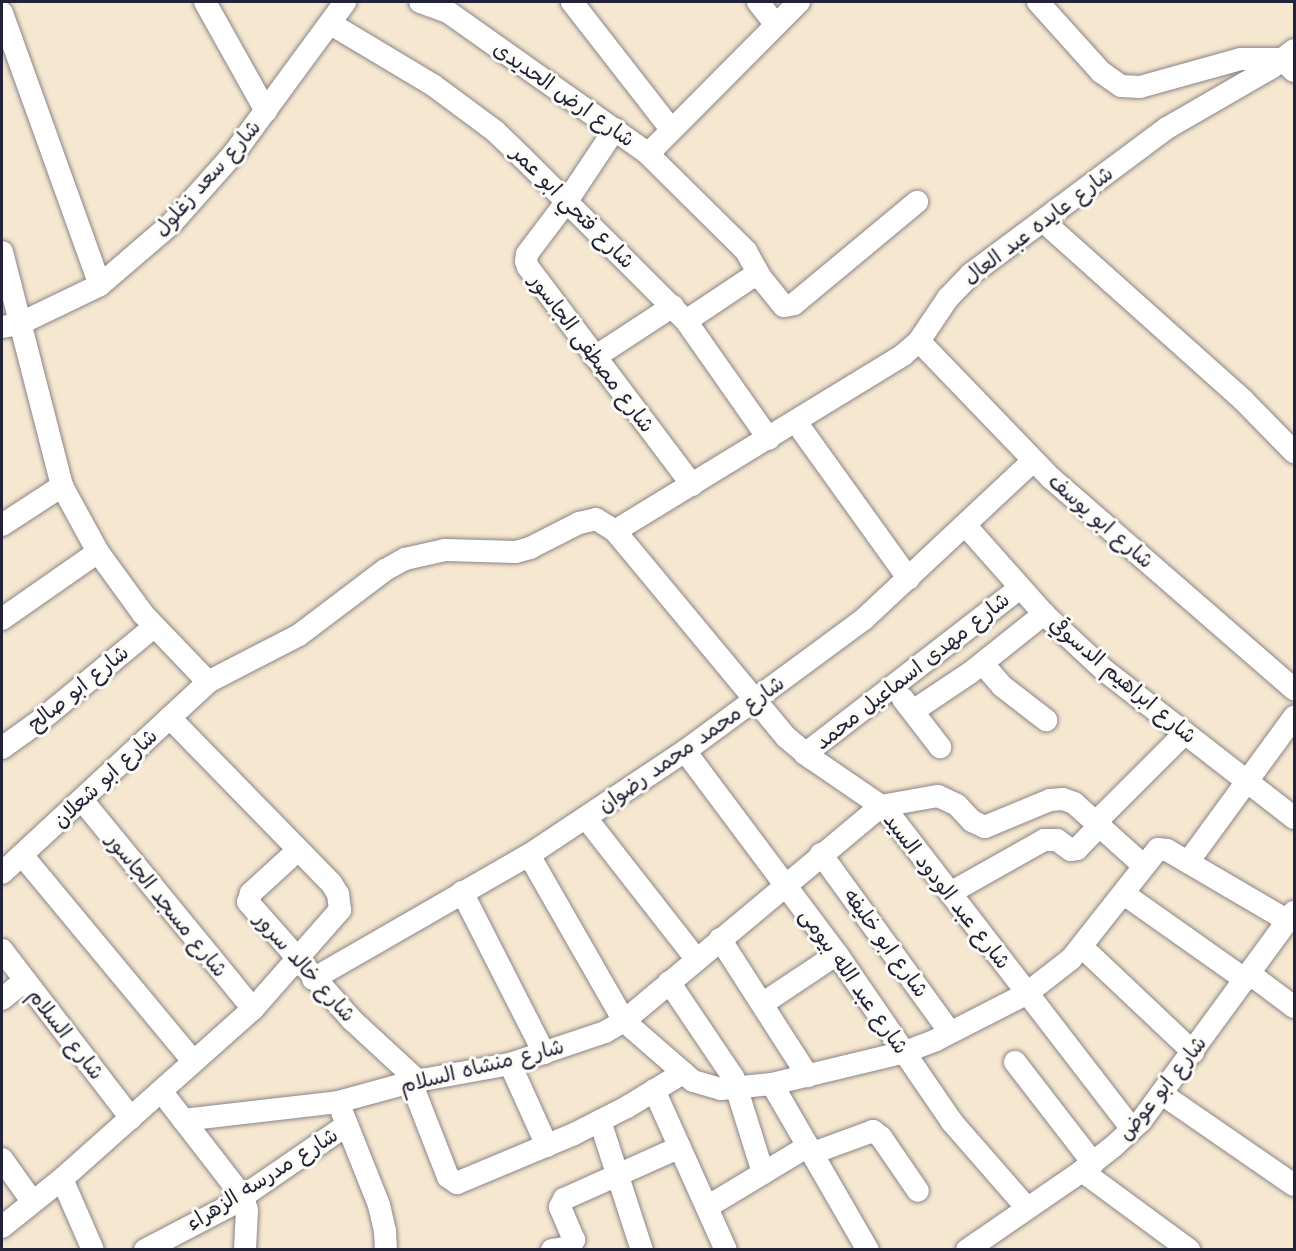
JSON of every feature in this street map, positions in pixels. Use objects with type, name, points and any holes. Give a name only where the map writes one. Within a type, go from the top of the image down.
[{"type":"street","points":[[205,2],[266,111]]},
{"type":"street","name":"شارع ارض الحديدى","points":[[420,2],[448,12],[646,152],[651,151],[799,2]]},
{"type":"street","points":[[572,2],[671,129]]},
{"type":"street","points":[[758,2],[776,25]]},
{"type":"street","points":[[1038,2],[1101,72],[1121,86],[1140,87],[1241,59],[1290,60]]},
{"type":"street","name":"شارع سعد زغلول","points":[[10,325],[100,285],[172,223],[236,152],[335,11]]},
{"type":"street","name":"شارع فتحي ابو عمر","points":[[335,11],[502,138],[567,201],[680,313],[769,439]]},
{"type":"street","points":[[2,13],[5,36],[100,285]]},
{"type":"street","name":"شارع عايده عبد العال","points":[[615,531],[769,439],[903,355],[919,341],[938,311],[959,285],[1042,220],[1167,128],[1271,68],[1290,60]]},
{"type":"street","name":"شارع مصطفى الجاسور","points":[[615,129],[567,201],[531,248],[526,261],[528,267],[692,485]]},
{"type":"street","points":[[646,152],[746,251],[761,278],[784,306],[794,304],[917,202]]},
{"type":"street","points":[[1042,220],[1243,400],[1294,452]]},
{"type":"street","points":[[2,252],[10,325],[62,486],[98,552],[154,627],[208,682]]},
{"type":"street","points":[[595,357],[747,279],[761,278]]},
{"type":"street","name":"شارع ابو يوسف","points":[[919,341],[1033,461],[1294,689]]},
{"type":"street","points":[[796,422],[909,579]]},
{"type":"street","name":"شارع محمد محمد رضوان","points":[[313,979],[529,855],[685,751],[864,620],[1033,461]]},
{"type":"street","points":[[2,525],[62,486]]},
{"type":"street","name":"شارع ابو شعلان","points":[[2,873],[208,682],[299,635],[365,584],[405,559],[445,550],[516,552],[588,520],[603,522],[615,531]]},
{"type":"street","name":"شارع ابراهيم الدسوقي","points":[[966,526],[1044,614],[1104,670],[1294,818]]},
{"type":"street","name":"شارع عبد الودود السيد","points":[[615,531],[786,737],[805,754],[881,806],[1132,1129]]},
{"type":"street","points":[[2,619],[98,552]]},
{"type":"street","name":"شارع مهدى اسماعيل محمد","points":[[805,754],[1020,588]]},
{"type":"street","points":[[913,711],[983,664],[1044,614]]},
{"type":"street","name":"شارع ابو صالح","points":[[2,748],[41,720],[154,627]]},
{"type":"street","points":[[983,664],[1002,686],[1046,720]]},
{"type":"street","points":[[893,686],[940,747]]},
{"type":"street","points":[[1188,862],[1294,717]]},
{"type":"street","points":[[2,1227],[62,1179],[253,1009],[340,910],[340,902],[331,883],[170,718]]},
{"type":"street","points":[[950,893],[1044,840],[1057,840],[1071,850],[1077,849],[1185,733]]},
{"type":"street","name":"شارع عبد الله بيومى","points":[[685,751],[837,954],[963,1136],[1027,1208]]},
{"type":"street","points":[[881,806],[938,796],[957,805],[972,821],[986,827],[1050,800],[1063,800],[1074,803],[1098,824],[1148,860]]},
{"type":"street","name":"شارع مسجد الجاسور","points":[[82,800],[253,1009]]},
{"type":"street","name":"شارع منشاه السلام","points":[[183,1120],[338,1101],[415,1082],[510,1064],[596,1037],[624,1021],[881,806]]},
{"type":"street","points":[[586,818],[696,959]]},
{"type":"street","points":[[529,855],[624,1021],[683,1073],[706,1087],[737,1088],[772,1084],[905,1052],[1026,994],[1061,969],[1082,947],[1148,860],[1163,848],[1292,916]]},
{"type":"street","name":"شارع خالد سرور","points":[[298,850],[248,899],[313,979],[415,1082]]},
{"type":"street","name":"شارع ابو خليفه","points":[[822,854],[950,1032]]},
{"type":"street","points":[[22,855],[193,1061]]},
{"type":"street","points":[[462,892],[544,1053]]},
{"type":"street","points":[[1124,894],[1294,1007]]},
{"type":"street","name":"شارع ابو عوض","points":[[967,1250],[1088,1167],[1132,1129],[1162,1094],[1292,916]]},
{"type":"street","points":[[720,939],[808,1076]]},
{"type":"street","points":[[1082,947],[1193,1052]]},
{"type":"street","name":"شارع السلام","points":[[2,950],[131,1118]]},
{"type":"street","points":[[762,1004],[837,954]]},
{"type":"street","points":[[2,999],[24,981]]},
{"type":"street","points":[[669,982],[728,1067],[737,1088],[763,1173]]},
{"type":"street","points":[[1015,1062],[1088,1167],[1189,1250]]},
{"type":"street","points":[[510,1064],[547,1146]]},
{"type":"street","points":[[415,1082],[446,1172],[452,1182],[463,1182],[600,1121],[683,1073]]},
{"type":"street","points":[[772,1084],[868,1250]]},
{"type":"street","points":[[654,1090],[726,1250]]},
{"type":"street","points":[[161,1091],[243,1197],[247,1210],[245,1250]]},
{"type":"street","points":[[1162,1094],[1294,1185]]},
{"type":"street","points":[[338,1101],[383,1218],[386,1250]]},
{"type":"street","points":[[600,1121],[642,1250]]},
{"type":"street","name":"شارع مدرسه الزهراء","points":[[145,1250],[243,1197],[347,1125]]},
{"type":"street","points":[[707,1207],[763,1173],[810,1149],[873,1131],[881,1137],[918,1191]]},
{"type":"street","points":[[552,1250],[569,1247],[574,1240],[560,1207],[564,1199],[680,1147]]},
{"type":"street","points":[[2,1159],[32,1201]]},
{"type":"street","points":[[62,1179],[93,1250]]}]
